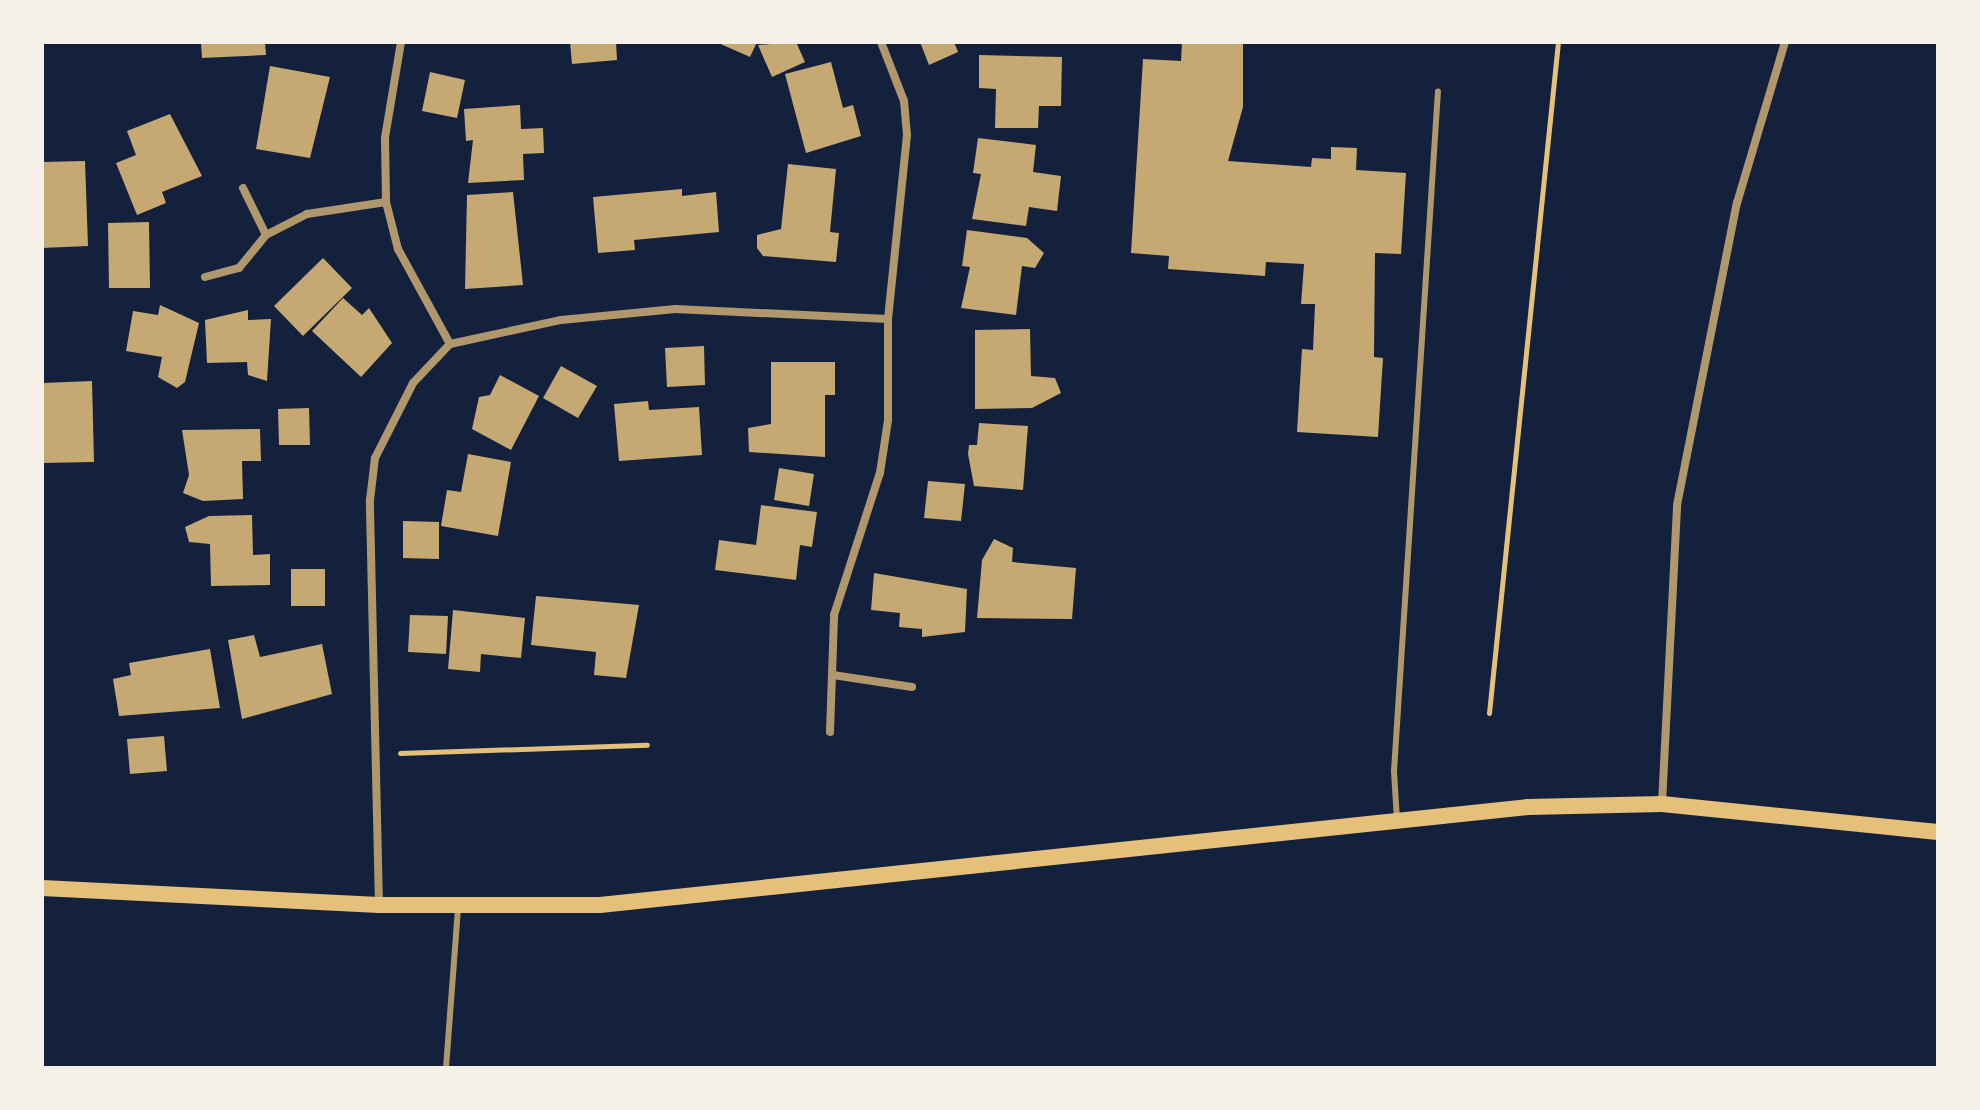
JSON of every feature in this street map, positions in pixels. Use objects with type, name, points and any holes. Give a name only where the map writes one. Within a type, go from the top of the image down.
[{"type":"main road","points":[[42,888],[379,905],[600,905],[1397,820],[1662,804],[1938,832]]},
{"type":"street","points":[[401,42],[385,138],[386,202],[398,249],[450,344]]},
{"type":"street","points":[[830,732],[834,615],[880,473],[888,420],[888,319],[907,135],[904,101],[881,42]]},
{"type":"street","points":[[1662,804],[1680,490],[1737,203],[1785,42]]},
{"type":"street","points":[[243,188],[266,235]]},
{"type":"street","points":[[205,277],[239,268],[266,235],[307,214],[386,202]]},
{"type":"street","points":[[379,905],[375,458],[413,383],[450,344],[492,330],[675,309],[888,319]]},
{"type":"street","points":[[833,675],[912,687]]},
{"type":"lane","points":[[1397,820],[1438,91]]},
{"type":"lane","points":[[446,1068],[458,907]]},
{"type":"path","points":[[1489,713],[1558,42]]},
{"type":"path","points":[[379,753],[647,745]]},
{"type":"building","points":[[201,42],[265,42],[266,55],[202,58]]},
{"type":"building","points":[[570,42],[616,42],[617,60],[572,64]]},
{"type":"building","points":[[716,42],[757,42],[750,57]]},
{"type":"building","points":[[796,42],[805,62],[772,77],[758,45]]},
{"type":"building","points":[[920,42],[954,42],[958,52],[929,65]]},
{"type":"building","points":[[1182,42],[1243,42],[1243,107],[1228,161],[1311,167],[1312,158],[1331,159],[1331,147],[1357,148],[1356,170],[1406,173],[1401,254],[1375,253],[1374,357],[1383,358],[1378,437],[1297,432],[1302,349],[1313,350],[1315,304],[1301,304],[1304,264],[1266,262],[1265,276],[1168,269],[1169,256],[1131,253],[1143,59],[1181,61]]},
{"type":"building","points":[[979,55],[1062,57],[1061,106],[1039,106],[1038,128],[995,128],[996,89],[979,88]]},
{"type":"building","points":[[831,62],[843,108],[853,105],[861,136],[806,153],[785,74]]},
{"type":"building","points":[[270,66],[330,77],[310,158],[256,149]]},
{"type":"building","points":[[430,72],[465,80],[457,118],[422,111]]},
{"type":"building","points":[[520,105],[521,129],[543,128],[544,153],[523,154],[524,180],[468,183],[473,140],[466,141],[464,109]]},
{"type":"building","points":[[170,114],[202,176],[162,192],[166,203],[137,215],[116,163],[136,155],[127,131]]},
{"type":"building","points":[[978,138],[1036,145],[1033,172],[1061,176],[1057,211],[1029,207],[1026,226],[972,219],[981,174],[973,173]]},
{"type":"building","points":[[85,161],[88,246],[42,248],[42,162]]},
{"type":"building","points":[[788,164],[836,169],[830,232],[839,233],[836,262],[763,256],[757,248],[757,235],[781,229]]},
{"type":"building","points":[[682,189],[682,196],[716,192],[719,232],[634,240],[635,250],[598,253],[593,197]]},
{"type":"building","points":[[513,192],[523,285],[465,289],[467,195]]},
{"type":"building","points":[[149,222],[150,288],[109,288],[108,223]]},
{"type":"building","points":[[967,230],[1027,238],[1044,253],[1035,268],[1022,266],[1016,315],[961,308],[970,267],[962,266]]},
{"type":"building","points":[[323,258],[352,288],[303,336],[274,306]]},
{"type":"building","points":[[343,298],[362,315],[369,308],[392,343],[361,377],[312,331]]},
{"type":"building","points":[[160,305],[199,323],[185,382],[177,388],[158,377],[162,357],[126,351],[133,311],[158,315]]},
{"type":"building","points":[[248,310],[248,320],[271,319],[267,381],[248,375],[247,362],[207,363],[205,320]]},
{"type":"building","points":[[1030,329],[1031,376],[1055,378],[1061,393],[1032,408],[975,409],[975,330]]},
{"type":"building","points":[[704,346],[705,385],[667,387],[665,348]]},
{"type":"building","points":[[771,362],[835,362],[835,395],[825,395],[825,457],[749,452],[748,428],[771,424]]},
{"type":"building","points":[[561,366],[597,386],[578,418],[543,398]]},
{"type":"building","points":[[500,375],[539,396],[511,450],[472,429],[479,397],[490,395]]},
{"type":"building","points":[[92,381],[94,462],[42,463],[42,383]]},
{"type":"building","points":[[648,401],[649,410],[699,407],[702,455],[619,461],[614,404]]},
{"type":"building","points":[[309,408],[310,445],[279,445],[278,409]]},
{"type":"building","points":[[979,423],[1028,426],[1023,490],[974,486],[968,454],[969,445],[977,445]]},
{"type":"building","points":[[260,429],[261,461],[242,461],[243,499],[203,501],[183,493],[189,475],[182,430]]},
{"type":"building","points":[[468,454],[511,462],[498,536],[441,526],[447,490],[461,492]]},
{"type":"building","points":[[779,468],[814,474],[809,506],[774,500]]},
{"type":"building","points":[[928,481],[965,484],[961,521],[924,518]]},
{"type":"building","points":[[761,505],[817,512],[812,547],[800,545],[796,580],[715,570],[719,540],[756,545]]},
{"type":"building","points":[[252,515],[253,555],[270,554],[270,585],[211,586],[210,544],[189,542],[185,527],[209,516]]},
{"type":"building","points":[[403,521],[439,522],[439,559],[403,558]]},
{"type":"building","points":[[994,539],[1013,548],[1012,562],[1076,568],[1072,619],[977,618],[982,560]]},
{"type":"building","points":[[291,569],[325,569],[325,606],[291,606]]},
{"type":"building","points":[[874,573],[967,589],[965,632],[922,637],[922,629],[899,627],[900,613],[871,610]]},
{"type":"building","points":[[536,596],[639,605],[626,678],[594,675],[596,652],[531,645]]},
{"type":"building","points":[[453,610],[525,618],[521,658],[481,654],[480,672],[448,669]]},
{"type":"building","points":[[410,615],[448,616],[446,654],[408,652]]},
{"type":"building","points":[[254,635],[260,657],[322,644],[332,694],[242,719],[228,640]]},
{"type":"building","points":[[210,649],[220,708],[119,716],[113,679],[131,675],[129,663]]},
{"type":"building","points":[[164,736],[167,771],[130,774],[127,739]]}]
